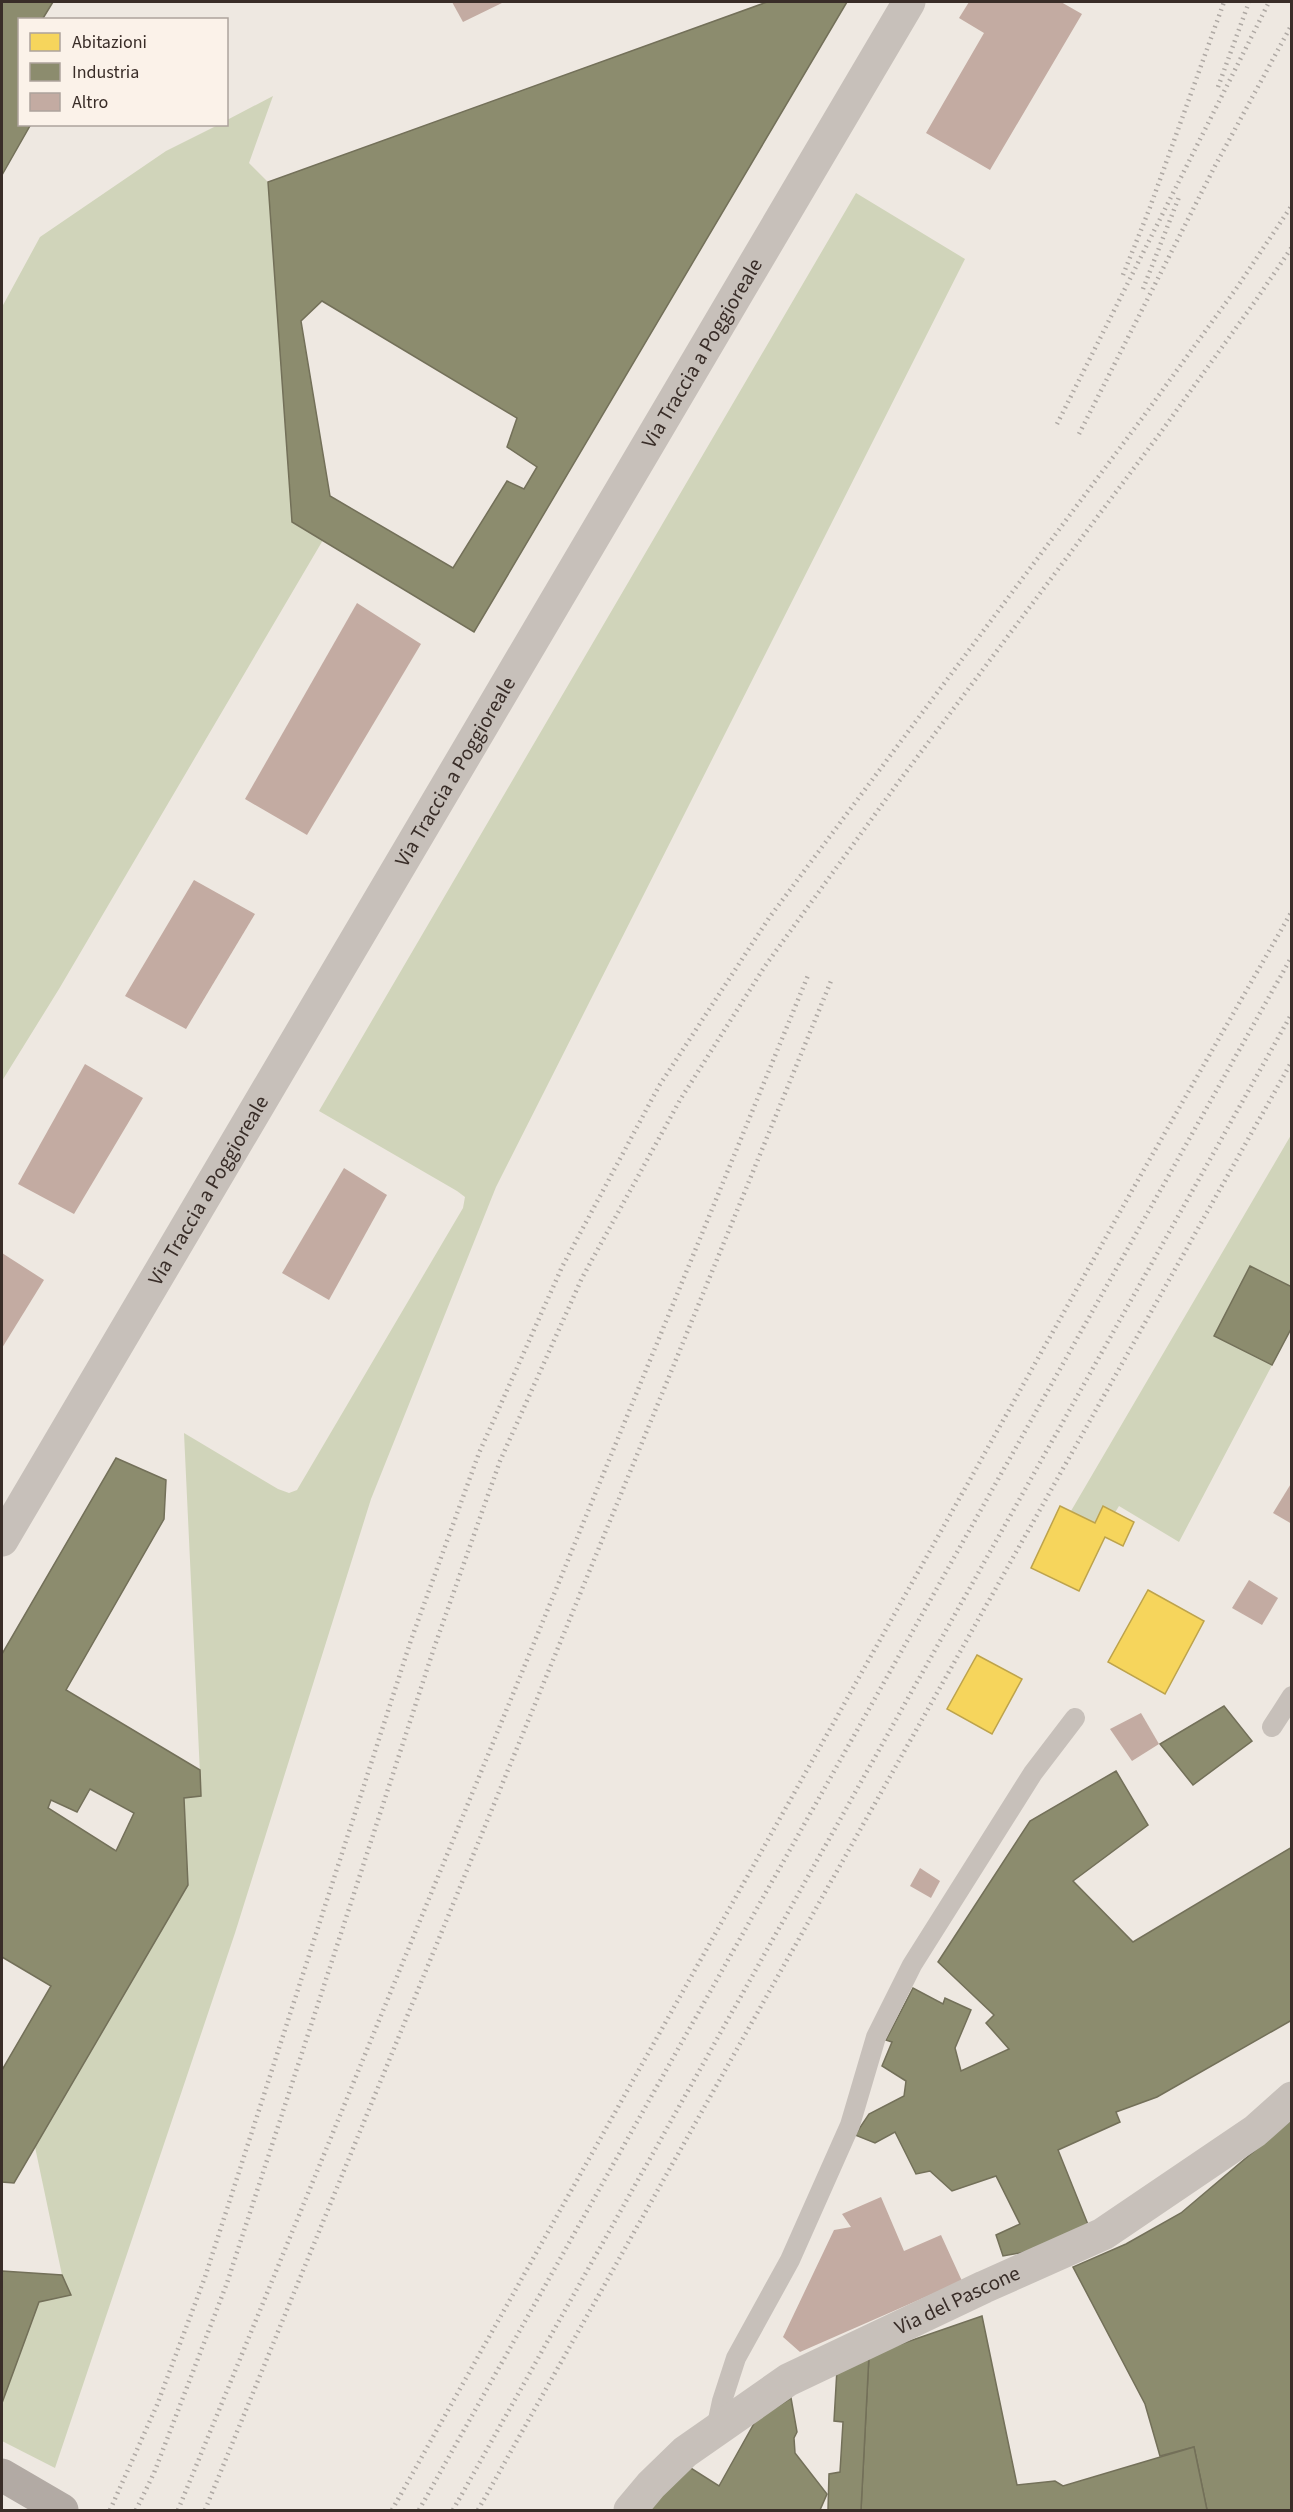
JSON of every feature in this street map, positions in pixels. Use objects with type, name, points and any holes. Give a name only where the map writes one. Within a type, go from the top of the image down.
[{"type":"highway","points":[[2,2475],[62,2511]]},
{"type":"street","name":"Via Traccia a Poggioreale","points":[[2,1540],[909,2]]},
{"type":"street","name":"Via del Pascone","points":[[630,2511],[651,2485],[685,2452],[788,2380],[984,2287],[1103,2234],[1255,2131],[1292,2098]]},
{"type":"lane","points":[[1272,1727],[1292,1696]]},
{"type":"lane","points":[[716,2429],[736,2358],[790,2260],[850,2125],[876,2037],[912,1965],[1033,1773],[1075,1718]]},
{"type":"green space","points":[[273,96],[249,163],[268,182],[323,540],[59,989],[2,1081],[2,307],[40,237],[166,151],[216,126],[228,126],[228,119]]},
{"type":"green space","points":[[856,193],[965,259],[496,1187],[371,1499],[235,1933],[55,2468],[2,2441],[2,2403],[39,2302],[71,2294],[62,2275],[35,2147],[188,1885],[184,1798],[201,1795],[184,1433],[278,1489],[289,1493],[297,1490],[463,1208],[465,1197],[457,1191],[319,1111]]},
{"type":"green space","points":[[1291,1135],[1291,1329],[1179,1542],[1119,1506],[1105,1529],[1071,1511]]},
{"type":"building: Abitazioni","points":[[1060,1506],[1095,1523],[1103,1506],[1134,1522],[1123,1546],[1105,1537],[1079,1591],[1031,1568]]},
{"type":"building: Abitazioni","points":[[1148,1590],[1204,1621],[1165,1694],[1108,1662]]},
{"type":"building: Abitazioni","points":[[977,1655],[1022,1679],[992,1734],[947,1709]]},
{"type":"building: Industria","points":[[2,2],[53,2],[43,18],[18,18],[18,126],[30,126],[2,175]]},
{"type":"building: Industria","points":[[767,2],[847,2],[474,632],[292,522],[268,182]],"holes":[[[322,301],[517,418],[507,447],[537,467],[524,489],[507,481],[453,568],[330,496],[301,321]]]},
{"type":"building: Industria","points":[[1250,1266],[1292,1287],[1292,1327],[1272,1365],[1214,1336]]},
{"type":"building: Industria","points":[[116,1458],[166,1480],[164,1519],[66,1690],[200,1770],[201,1796],[184,1798],[188,1885],[14,2183],[2,2182],[2,2070],[51,1986],[2,1957],[2,1654]],"holes":[[[90,1789],[134,1813],[116,1851],[48,1808],[51,1800],[77,1812]]]},
{"type":"building: Industria","points":[[1224,1706],[1252,1741],[1193,1785],[1160,1744]]},
{"type":"building: Industria","points":[[1116,1771],[1148,1825],[1073,1881],[1133,1942],[1292,1847],[1292,2020],[1157,2097],[1116,2112],[1120,2122],[1058,2150],[1089,2227],[1031,2251],[1003,2256],[996,2235],[1020,2224],[996,2176],[952,2191],[930,2171],[916,2174],[895,2132],[875,2143],[855,2135],[869,2114],[904,2096],[906,2081],[882,2066],[892,2042],[886,2040],[913,1988],[943,2004],[945,1998],[971,2010],[955,2048],[961,2071],[1009,2049],[986,2023],[994,2015],[938,1962],[1030,1821]]},
{"type":"building: Industria","points":[[1292,2119],[1292,2510],[1207,2510],[1194,2447],[1160,2456],[1145,2404],[1073,2267],[1126,2244],[1181,2213]]},
{"type":"building: Industria","points":[[2,2271],[62,2275],[71,2295],[39,2302],[2,2403]]},
{"type":"building: Industria","points":[[982,2316],[1017,2485],[1055,2481],[1063,2486],[1194,2447],[1207,2510],[861,2510],[869,2355]]},
{"type":"building: Industria","points":[[869,2355],[861,2510],[828,2510],[829,2474],[840,2472],[843,2422],[834,2421],[837,2369]]},
{"type":"building: Industria","points":[[791,2398],[797,2432],[794,2438],[795,2453],[827,2494],[820,2510],[649,2510],[686,2465],[719,2486],[756,2420]]},
{"type":"building: Altro","points":[[452,2],[504,2],[463,22]]},
{"type":"building: Altro","points":[[969,2],[1061,2],[1082,14],[990,170],[926,133],[984,33],[959,18]]},
{"type":"building: Altro","points":[[357,603],[421,644],[307,835],[245,799]]},
{"type":"building: Altro","points":[[194,880],[255,914],[186,1029],[125,996]]},
{"type":"building: Altro","points":[[85,1064],[143,1098],[74,1214],[18,1184]]},
{"type":"building: Altro","points":[[344,1168],[387,1195],[329,1300],[282,1273]]},
{"type":"building: Altro","points":[[2,1253],[44,1280],[2,1348]]},
{"type":"building: Altro","points":[[1292,1482],[1292,1524],[1273,1513]]},
{"type":"building: Altro","points":[[1249,1580],[1278,1598],[1262,1625],[1232,1608]]},
{"type":"building: Altro","points":[[1141,1713],[1159,1744],[1132,1761],[1110,1729]]},
{"type":"building: Altro","points":[[920,1868],[940,1881],[931,1898],[910,1886]]},
{"type":"building: Altro","points":[[881,2197],[904,2251],[941,2235],[962,2281],[800,2352],[783,2337],[834,2230],[851,2227],[842,2214]]},
{"type":"railway","points":[[1123,275],[1149,210],[1224,2]]},
{"type":"railway","points":[[1218,87],[1249,2]]},
{"type":"railway","points":[[1057,424],[1269,2]]},
{"type":"railway","points":[[1079,434],[1215,166],[1292,24]]},
{"type":"railway","points":[[1143,289],[1179,197]]},
{"type":"railway","points":[[110,2510],[157,2405],[205,2277],[411,1640],[479,1453],[562,1267],[659,1086],[769,918],[1143,417],[1238,286],[1292,205]]},
{"type":"railway","points":[[136,2510],[154,2473],[227,2283],[434,1648],[500,1461],[582,1278],[680,1100],[765,966],[897,784],[1161,432],[1292,247]]},
{"type":"railway","points":[[392,2510],[1143,1171],[1292,911]]},
{"type":"railway","points":[[419,2510],[1292,956]]},
{"type":"railway","points":[[178,2510],[809,973]]},
{"type":"railway","points":[[205,2510],[831,981]]},
{"type":"railway","points":[[453,2510],[1292,1013]]},
{"type":"railway","points":[[478,2510],[1292,1061]]}]
